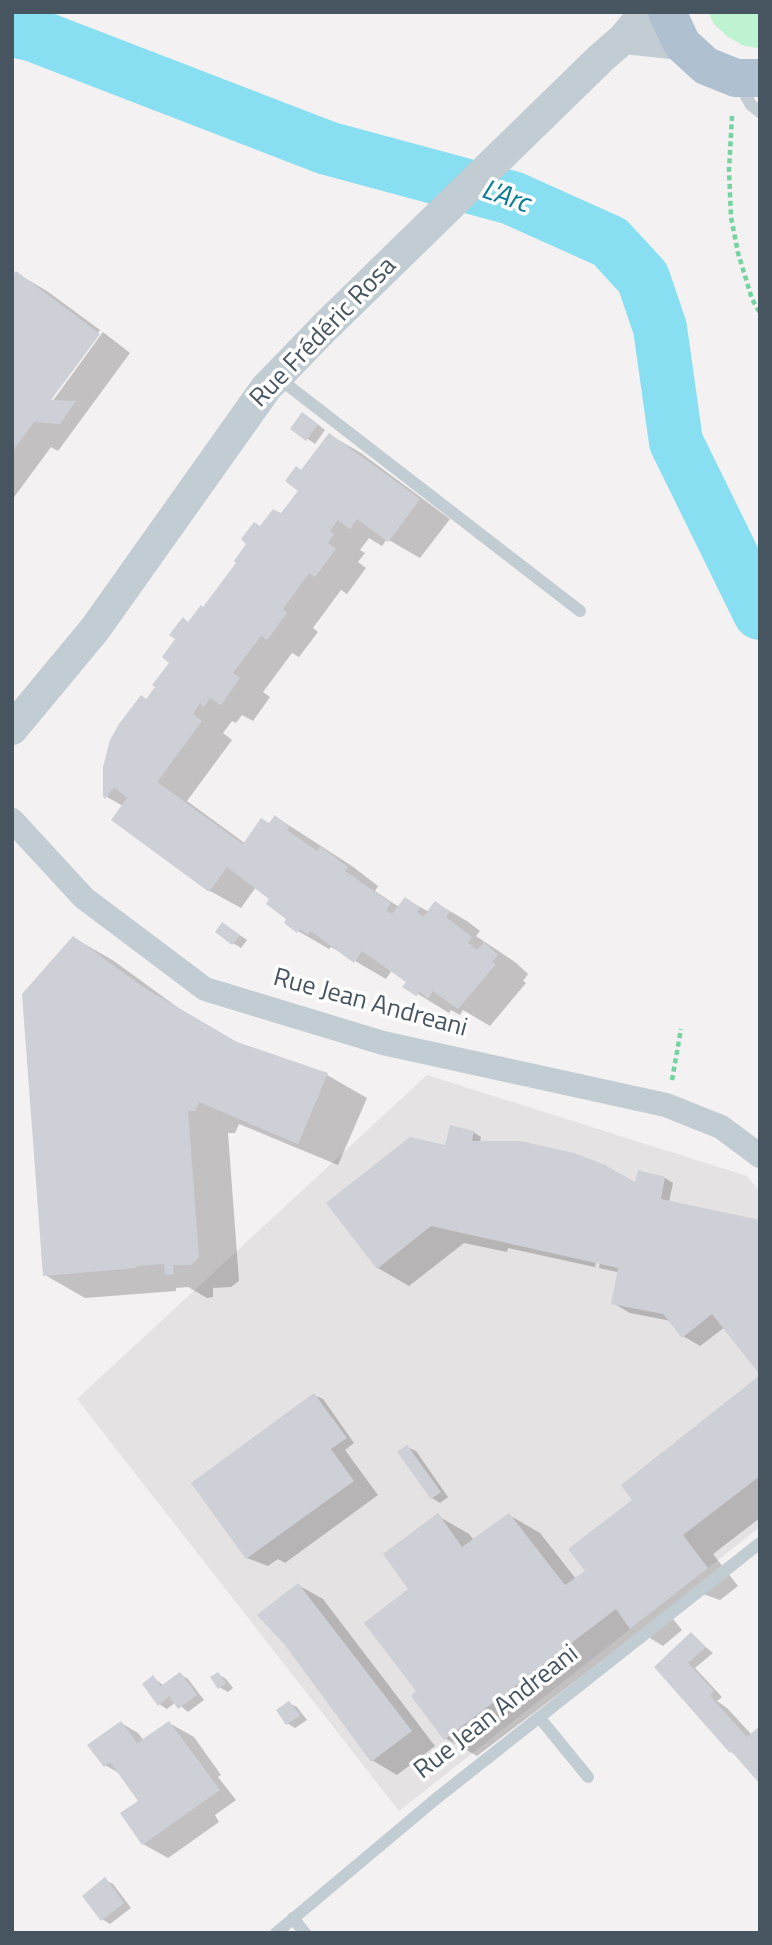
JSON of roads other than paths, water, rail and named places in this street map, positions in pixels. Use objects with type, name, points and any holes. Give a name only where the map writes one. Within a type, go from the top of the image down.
[{"type":"main road","points":[[675,28],[706,66],[743,89]]},
{"type":"street","name":"Rue Frédéric Rosa","points":[[12,729],[95,629],[276,376],[612,48],[645,12]]},
{"type":"street","points":[[612,48],[675,28]]},
{"type":"street","name":"Rue Jean Andreani","points":[[12,820],[84,898],[205,989],[383,1043],[666,1105],[721,1127],[760,1156]]},
{"type":"lane","points":[[743,89],[751,105],[760,111]]},
{"type":"lane","points":[[276,376],[580,611]]},
{"type":"lane","name":"Rue Jean Andreani","points":[[276,1933],[437,1798],[760,1543]]},
{"type":"lane","points":[[539,1717],[588,1777]]},
{"type":"lane","points":[[293,1919],[305,1933]]},
{"type":"waterway","name":"L'Arc","points":[[12,30],[34,35],[327,148],[512,198],[610,242],[643,278],[660,328],[676,442],[760,613]]}]
